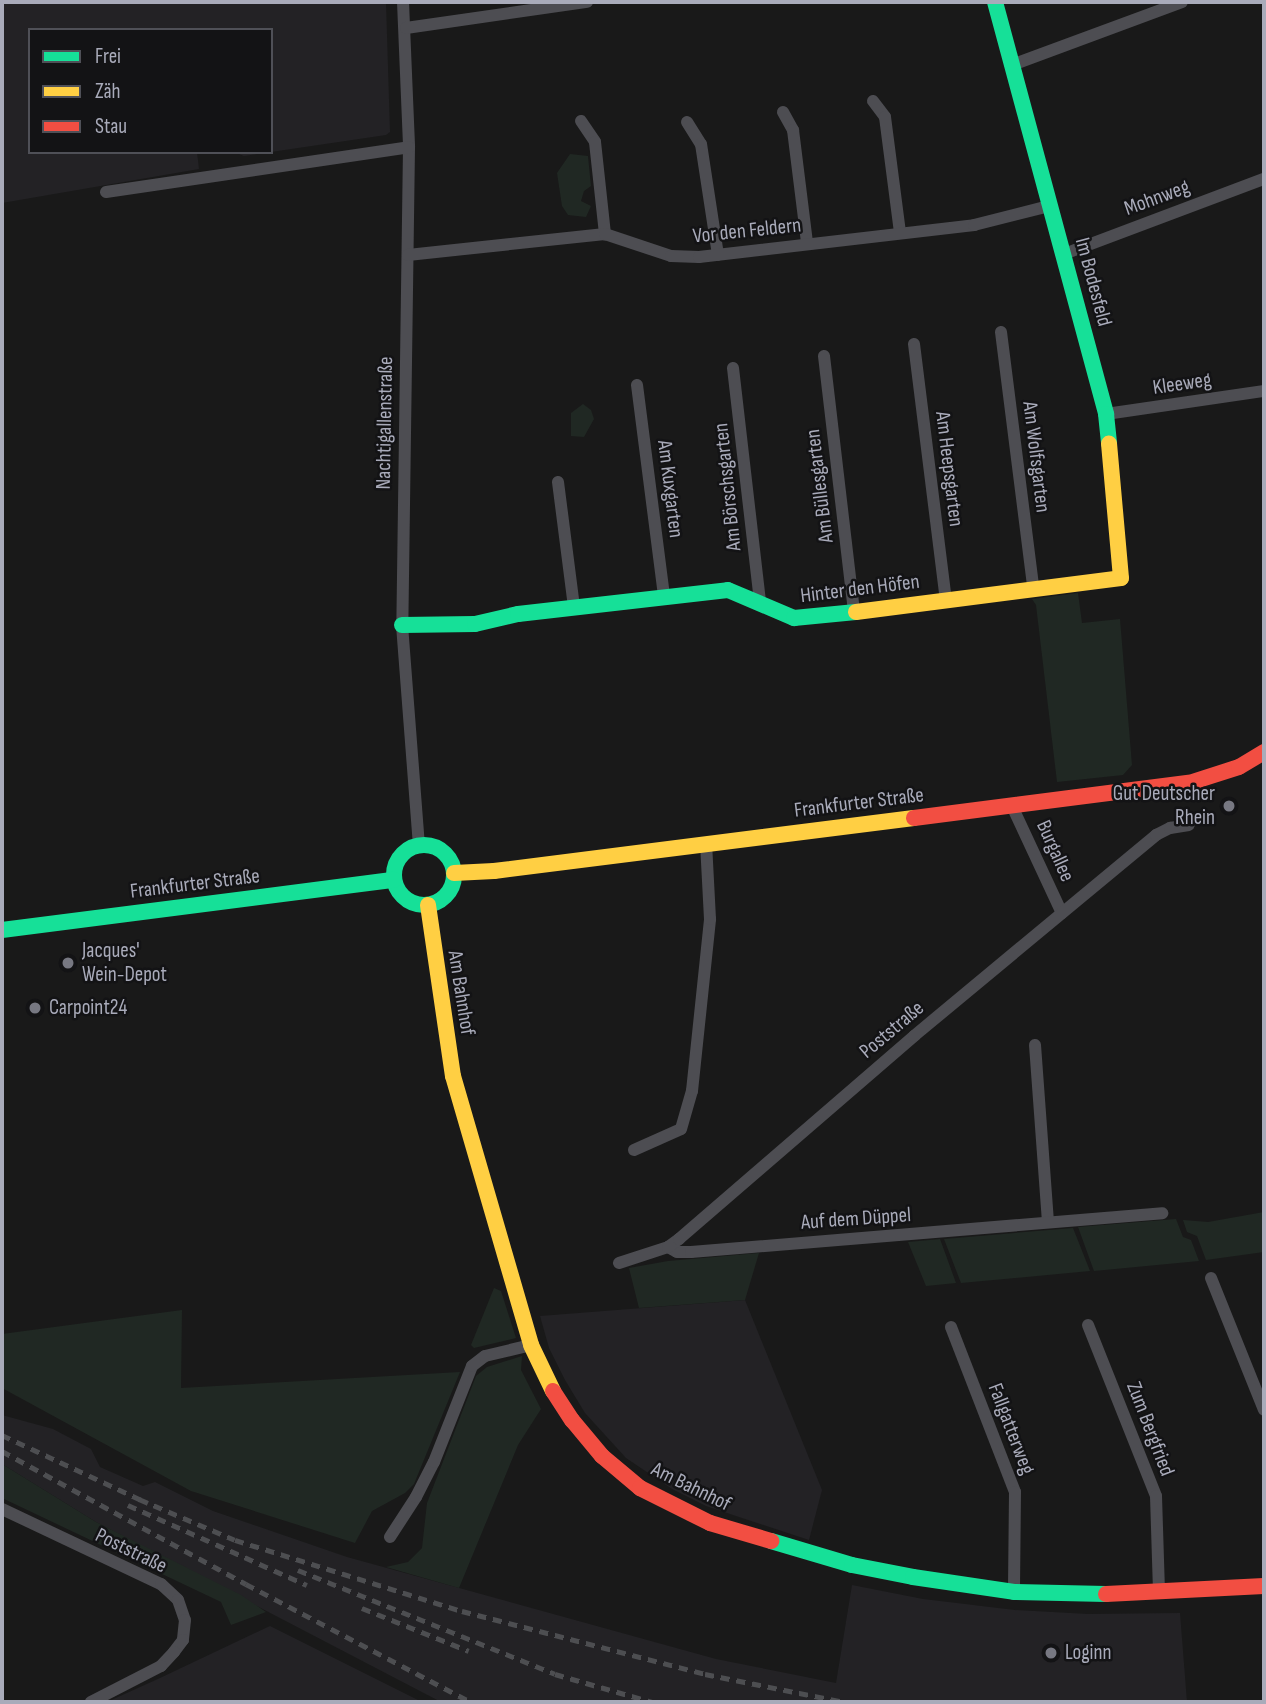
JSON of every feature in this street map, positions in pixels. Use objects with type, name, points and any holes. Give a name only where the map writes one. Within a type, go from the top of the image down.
[{"type":"street","name":"Nachtigallenstraße","points":[[403,2],[409,147],[402,625],[419,845]]},
{"type":"street","points":[[406,28],[587,2]]},
{"type":"street","name":"Im Bodesfeld","points":[[995,2],[1106,414],[1121,578]]},
{"type":"street","points":[[1012,65],[1182,2]]},
{"type":"street","points":[[873,101],[885,117],[900,233]]},
{"type":"street","points":[[783,112],[793,130],[807,243]]},
{"type":"street","points":[[581,121],[595,142],[605,234]]},
{"type":"street","points":[[687,122],[701,144],[718,255]]},
{"type":"street","points":[[106,192],[409,147]]},
{"type":"street","name":"Mohnweg","points":[[1064,254],[1264,179]]},
{"type":"street","name":"Vor den Feldern","points":[[408,255],[605,234],[671,256],[718,255],[974,225],[1049,206]]},
{"type":"street","name":"Am Wolfsgarten","points":[[1001,332],[1033,587]]},
{"type":"street","name":"Am Heepsgarten","points":[[914,344],[946,600]]},
{"type":"street","name":"Am Büllesgarten","points":[[824,356],[854,612]]},
{"type":"street","name":"Am Börschsgarten","points":[[733,368],[760,602]]},
{"type":"street","name":"Am Kuxgarten","points":[[637,385],[664,597]]},
{"type":"street","name":"Kleeweg","points":[[1106,414],[1264,391]]},
{"type":"street","points":[[558,482],[574,607]]},
{"type":"street","name":"Hinter den Höfen","points":[[402,625],[432,627],[475,624],[502,620],[515,614],[728,590],[794,618],[1121,578]]},
{"type":"street","name":"Frankfurter Straße","points":[[454,873],[494,871],[1189,783],[1239,767],[1264,752]]},
{"type":"street","name":"Burgallee","points":[[1012,806],[1062,913]]},
{"type":"street","name":"Poststraße","points":[[619,1263],[668,1247],[1156,835],[1170,828],[1189,825]]},
{"type":"street","points":[[634,1150],[681,1129],[692,1091],[710,919],[706,844]]},
{"type":"street","points":[[419,845],[438,849],[451,863],[454,873],[450,890],[437,902],[428,905],[419,905],[403,897],[394,880],[400,858],[419,845]]},
{"type":"street","name":"Frankfurter Straße","points":[[2,930],[394,880]]},
{"type":"street","name":"Am Bahnhof","points":[[428,905],[453,1076],[531,1345],[549,1384],[585,1437],[640,1488],[710,1523],[852,1565],[1014,1592],[1160,1593],[1264,1586]]},
{"type":"street","points":[[1035,1045],[1048,1222]]},
{"type":"street","name":"Auf dem Düppel","points":[[668,1247],[677,1252],[691,1252],[1162,1213]]},
{"type":"street","points":[[1211,1278],[1264,1410]]},
{"type":"street","name":"Zum Bergfried","points":[[1088,1325],[1156,1496],[1160,1593]]},
{"type":"street","name":"Fallgatterweg","points":[[951,1327],[1015,1492],[1014,1592]]},
{"type":"street","points":[[390,1537],[416,1497],[434,1462],[472,1366],[485,1356],[531,1345]]},
{"type":"street","name":"Poststraße","points":[[2,1509],[161,1584],[178,1600],[186,1620],[183,1640],[174,1652],[161,1666],[91,1702]]},
{"type":"shaded area","points":[[2,2],[386,2],[390,132],[386,135],[273,152],[273,28],[28,28],[28,154],[197,154],[199,169],[2,203]]},
{"type":"shaded area","points":[[570,154],[588,156],[591,186],[584,191],[581,201],[591,206],[586,217],[568,215],[562,206],[557,173]]},
{"type":"shaded area","points":[[583,404],[591,410],[594,419],[584,437],[571,436],[571,413]]},
{"type":"shaded area","points":[[1078,593],[1082,623],[1120,619],[1132,765],[1123,775],[1057,782],[1036,605],[1032,599]]},
{"type":"shaded area","points":[[1264,1212],[1264,1252],[1206,1260],[1197,1236],[1187,1232],[1183,1220],[1208,1222]]},
{"type":"shaded area","points":[[1176,1219],[1183,1237],[1191,1240],[1199,1261],[1094,1271],[1078,1227]]},
{"type":"shaded area","points":[[1073,1228],[1090,1271],[961,1283],[944,1239]]},
{"type":"shaded area","points":[[940,1239],[956,1283],[926,1286],[908,1242]]},
{"type":"shaded area","points":[[759,1253],[745,1300],[639,1308],[629,1268],[668,1261]]},
{"type":"shaded area","points":[[494,1288],[501,1291],[516,1338],[474,1348],[471,1345]]},
{"type":"shaded area","points":[[745,1300],[822,1490],[809,1540],[706,1506],[672,1489],[626,1458],[585,1413],[565,1380],[549,1348],[540,1316]]},
{"type":"shaded area","points":[[182,1310],[181,1388],[460,1372],[414,1484],[405,1493],[372,1511],[355,1543],[191,1491],[2,1388],[2,1334]]},
{"type":"shaded area","points":[[522,1356],[521,1370],[541,1409],[518,1445],[459,1588],[386,1567],[408,1562],[422,1548],[427,1503],[476,1376],[487,1367]]},
{"type":"shaded area","points":[[2,1415],[53,1429],[91,1449],[100,1467],[143,1486],[155,1482],[213,1511],[347,1557],[716,1659],[836,1683],[852,1585],[923,1599],[1015,1610],[1088,1614],[1180,1613],[1187,1702],[441,1702],[96,1522],[2,1464]]},
{"type":"shaded area","points":[[2,1464],[96,1522],[241,1595],[266,1612],[231,1625],[221,1602],[2,1498]]},
{"type":"shaded area","points":[[270,1626],[422,1702],[107,1702],[160,1678]]},
{"type":"railway","points":[[2,1435],[148,1503]]},
{"type":"railway","points":[[2,1451],[246,1584],[471,1702]]},
{"type":"railway","points":[[139,1499],[235,1540],[462,1611],[705,1674],[844,1702]]},
{"type":"railway","points":[[128,1505],[307,1585]]},
{"type":"railway","points":[[298,1570],[555,1674],[652,1702]]},
{"type":"railway","points":[[362,1608],[469,1651]]},
{"type":"traffic: fast","points":[[995,2],[1106,414],[1109,444]]},
{"type":"traffic: fast","points":[[402,625],[475,624],[518,614],[728,590],[794,618],[856,612]]},
{"type":"traffic: fast","points":[[424,845],[445,854],[454,875],[445,896],[424,905],[403,896],[394,875],[403,854],[424,845]]},
{"type":"traffic: fast","points":[[2,930],[394,880]]},
{"type":"traffic: fast","points":[[771,1541],[852,1565],[913,1577],[1014,1592],[1106,1594]]},
{"type":"traffic: slow","points":[[856,612],[1121,578],[1109,444]]},
{"type":"traffic: slow","points":[[454,873],[494,871],[914,818]]},
{"type":"traffic: slow","points":[[428,905],[453,1076],[531,1345],[553,1391]]},
{"type":"traffic: jam","points":[[914,818],[1189,783],[1239,767],[1264,752]]},
{"type":"traffic: jam","points":[[553,1391],[572,1420],[602,1456],[640,1488],[710,1523],[771,1541]]},
{"type":"traffic: jam","points":[[1106,1594],[1264,1586]]},
{"type":"place","name":"Gut Deutscher Rhein","points":[[1229,806]]},
{"type":"place","name":"Jacques' Wein-Depot","points":[[68,963]]},
{"type":"place","name":"Carpoint24","points":[[35,1008]]},
{"type":"place","name":"Loginn","points":[[1051,1653]]}]
